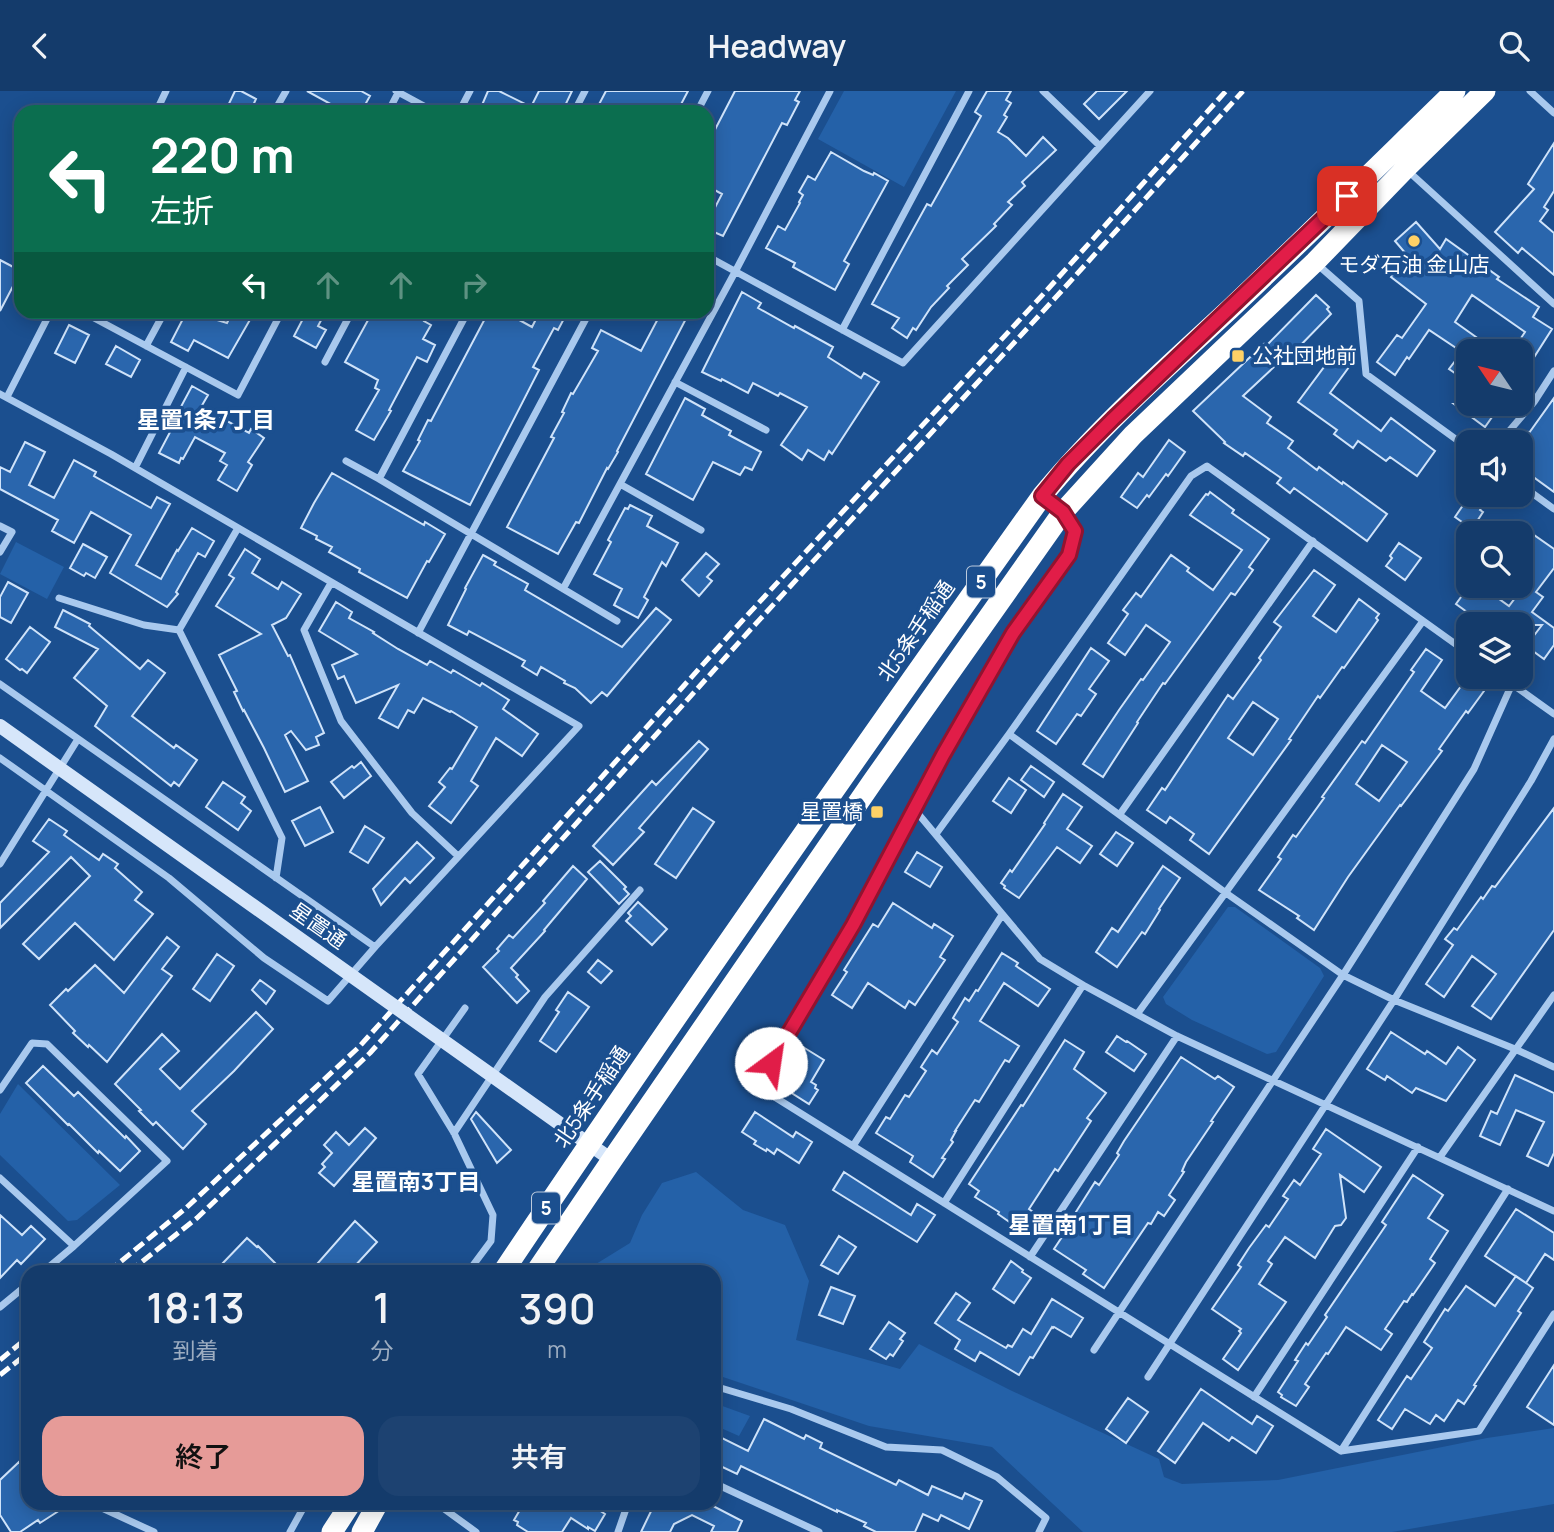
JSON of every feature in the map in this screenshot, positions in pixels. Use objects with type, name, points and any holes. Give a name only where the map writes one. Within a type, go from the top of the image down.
[{"type":"highway","name":"北5条手稲通","points":[[508,1265],[850,766],[1042,496],[1068,464],[1113,419],[1455,91]]},
{"type":"highway","name":"5","points":[[541,1265],[857,804],[1063,512],[1133,435],[1315,262],[1485,91]]},
{"type":"highway","points":[[332,1532],[345,1510]]},
{"type":"street","points":[[714,310],[830,91]]},
{"type":"street","points":[[842,330],[969,91]]},
{"type":"street","points":[[1043,91],[1100,146]]},
{"type":"street","points":[[714,260],[903,363],[1150,91]]},
{"type":"street","points":[[1530,91],[1554,113]]},
{"type":"street","points":[[398,92],[422,105]]},
{"type":"street","points":[[1406,168],[1554,304]]},
{"type":"street","points":[[1315,262],[1359,301],[1366,374],[1456,439]]},
{"type":"street","points":[[0,758],[169,878],[264,958],[328,1001],[579,726],[135,468],[3,395],[46,319]]},
{"type":"street","points":[[96,319],[238,395],[278,319]]},
{"type":"street","points":[[146,346],[161,319]]},
{"type":"street","points":[[325,362],[348,319]]},
{"type":"street","points":[[379,479],[464,319]]},
{"type":"street","points":[[418,633],[586,319]]},
{"type":"street","points":[[563,589],[709,319]]},
{"type":"street","points":[[135,468],[186,367]]},
{"type":"street","points":[[1510,430],[1534,402],[1554,371]]},
{"type":"street","points":[[675,382],[766,430]]},
{"type":"street","points":[[346,461],[617,621]]},
{"type":"street","points":[[936,834],[1191,476],[1207,466],[1456,644]]},
{"type":"street","points":[[620,484],[701,530]]},
{"type":"street","points":[[1533,494],[1554,509]]},
{"type":"street","points":[[1042,496],[1063,512],[1075,531],[1069,555],[1013,633],[943,755],[853,925],[757,1086],[1341,1451],[1479,1431],[1554,1314]]},
{"type":"street","points":[[0,526],[12,531],[0,552]]},
{"type":"street","points":[[179,630],[238,528]]},
{"type":"street","points":[[1120,814],[1313,541]]},
{"type":"street","points":[[331,583],[304,630],[341,721],[412,813],[458,856]]},
{"type":"street","points":[[59,598],[144,625],[179,630]]},
{"type":"street","points":[[1138,1013],[1423,621]]},
{"type":"street","points":[[179,630],[282,838],[276,878]]},
{"type":"street","points":[[0,684],[375,947]]},
{"type":"street","points":[[1094,1350],[1343,975],[1474,769],[1510,689]]},
{"type":"street","points":[[1519,689],[1554,714]]},
{"type":"street","name":"星置通","points":[[0,726],[611,1160]]},
{"type":"street","points":[[1009,734],[1343,975],[1394,1000],[1554,1067]]},
{"type":"street","points":[[0,864],[78,739]]},
{"type":"street","points":[[1148,1377],[1394,1000],[1531,781],[1554,739]]},
{"type":"street","points":[[915,810],[1040,959],[1177,1036],[1554,1211]]},
{"type":"street","points":[[454,1133],[545,997],[640,890]]},
{"type":"street","points":[[853,1146],[1002,915]]},
{"type":"street","points":[[944,1203],[1083,985]]},
{"type":"street","points":[[1440,1157],[1554,995]]},
{"type":"street","points":[[466,1009],[418,1074],[454,1133],[493,1215],[491,1241],[473,1265]]},
{"type":"street","points":[[1030,1257],[1177,1036]]},
{"type":"street","points":[[0,1090],[32,1043],[47,1044],[167,1161],[51,1265]]},
{"type":"street","points":[[1254,1397],[1418,1147]]},
{"type":"street","points":[[0,1178],[74,1246]]},
{"type":"street","points":[[1341,1451],[1508,1189]]},
{"type":"street","points":[[0,1307],[21,1290]]},
{"type":"street","points":[[721,1388],[791,1409],[886,1447],[942,1450],[997,1477],[1046,1518],[1039,1532]]},
{"type":"street","points":[[721,1486],[819,1532]]},
{"type":"street","points":[[106,1510],[153,1532]]},
{"type":"street","points":[[290,1532],[302,1510]]},
{"type":"street","points":[[446,1510],[476,1532]]},
{"type":"street","points":[[618,1532],[625,1510]]},
{"type":"shaded area","points":[[844,91],[956,91],[904,187],[818,139]]},
{"type":"shaded area","points":[[16,542],[64,567],[47,599],[0,574]]},
{"type":"shaded area","points":[[1228,907],[1235,907],[1320,968],[1324,976],[1276,1052],[1267,1054],[1192,1020],[1166,1004],[1163,997]]},
{"type":"shaded area","points":[[18,1084],[120,1185],[77,1220],[68,1221],[0,1155],[0,1114]]},
{"type":"shaded area","points":[[696,1172],[743,1210],[785,1225],[809,1281],[796,1340],[900,1369],[919,1344],[1010,1390],[1159,1459],[1164,1477],[1182,1484],[1278,1480],[1487,1438],[1554,1428],[1554,1504],[1392,1532],[1083,1532],[992,1447],[869,1426],[721,1376],[721,1265],[596,1264],[630,1243],[642,1215],[662,1183]]},
{"type":"shaded area","points":[[721,1406],[750,1416],[739,1436],[721,1428]]},
{"type":"building","points":[[235,91],[241,91],[256,99],[253,105],[228,105]]},
{"type":"building","points":[[307,91],[361,91],[370,96],[365,105],[332,105]]},
{"type":"building","points":[[488,91],[499,91],[527,105],[482,105]]},
{"type":"building","points":[[539,91],[572,91],[565,105],[532,105]]},
{"type":"building","points":[[606,91],[688,91],[681,105],[599,105]]},
{"type":"building","points":[[735,91],[800,91],[795,100],[799,102],[787,125],[782,123],[723,236],[714,232],[714,209],[722,194],[714,190],[714,132]]},
{"type":"building","points":[[987,91],[1011,91],[1006,100],[1011,103],[1004,115],[1007,117],[998,132],[1026,156],[1043,137],[1056,150],[1022,182],[1025,186],[1008,202],[1012,205],[994,224],[996,226],[962,259],[968,265],[947,286],[949,288],[907,338],[892,328],[899,318],[872,304],[927,204],[931,206],[981,116],[975,112]]},
{"type":"building","points":[[1097,91],[1127,91],[1099,119],[1084,104]]},
{"type":"building","points":[[1554,143],[1554,191],[1544,207],[1548,210],[1540,221],[1554,233],[1554,275],[1522,248],[1518,253],[1495,232],[1534,189],[1528,184]]},
{"type":"building","points":[[831,152],[888,181],[844,261],[849,264],[835,290],[793,267],[795,263],[766,248],[778,226],[785,230],[800,203],[803,195],[799,192],[808,176],[815,180]]},
{"type":"building","points":[[1416,222],[1440,249],[1446,239],[1499,277],[1497,279],[1539,307],[1533,317],[1552,329],[1533,359],[1533,339],[1520,339],[1525,332],[1472,295],[1455,322],[1479,339],[1456,339],[1456,348],[1429,330],[1395,375],[1377,362],[1397,335],[1402,338],[1426,304],[1391,277],[1407,255],[1395,241]]},
{"type":"building","points":[[0,260],[14,267],[14,284],[0,311]]},
{"type":"building","points":[[742,292],[761,303],[758,308],[833,347],[828,357],[861,378],[864,373],[879,382],[832,454],[829,451],[824,460],[808,450],[802,460],[781,445],[807,407],[753,383],[748,393],[702,372]]},
{"type":"building","points":[[1316,295],[1329,307],[1327,309],[1331,314],[1293,353],[1291,351],[1243,396],[1271,417],[1267,423],[1293,441],[1288,448],[1317,470],[1319,467],[1342,484],[1343,482],[1387,514],[1367,541],[1294,488],[1290,493],[1277,483],[1281,478],[1245,453],[1243,456],[1224,443],[1193,411],[1264,344],[1266,346]]},
{"type":"building","points":[[183,319],[214,319],[227,323],[229,319],[250,319],[228,358],[194,340],[188,351],[171,342]]},
{"type":"building","points":[[303,319],[322,319],[318,326],[326,330],[316,348],[294,336]]},
{"type":"building","points":[[369,319],[425,319],[424,321],[431,325],[423,339],[435,345],[427,362],[417,357],[374,440],[356,430],[379,390],[375,388],[378,380],[345,362]]},
{"type":"building","points":[[485,319],[518,319],[532,327],[536,319],[564,319],[558,330],[554,328],[533,367],[539,370],[470,505],[403,471],[428,420],[431,421]]},
{"type":"building","points":[[658,319],[686,319],[618,452],[579,523],[576,522],[558,554],[507,527],[554,438],[551,437],[571,393],[573,394],[598,351],[592,348],[601,330],[641,351]]},
{"type":"building","points":[[69,325],[89,335],[75,363],[55,353]]},
{"type":"building","points":[[116,346],[140,360],[131,377],[106,364]]},
{"type":"building","points":[[1333,355],[1349,367],[1330,393],[1381,431],[1391,418],[1435,451],[1417,476],[1390,457],[1386,461],[1358,441],[1353,448],[1334,434],[1337,430],[1298,402]]},
{"type":"building","points":[[1456,360],[1456,374],[1449,369]]},
{"type":"building","points":[[192,386],[208,395],[201,407],[249,433],[251,429],[264,438],[248,462],[252,465],[237,491],[218,480],[227,465],[220,461],[225,453],[195,437],[179,463],[159,453]]},
{"type":"building","points":[[685,398],[705,409],[702,415],[731,431],[729,435],[761,452],[752,470],[745,467],[740,475],[713,462],[693,500],[646,474]]},
{"type":"building","points":[[1554,398],[1554,492],[1533,477],[1531,430]]},
{"type":"building","points":[[1472,417],[1492,417],[1485,427]]},
{"type":"building","points":[[1169,440],[1185,452],[1168,476],[1166,474],[1137,508],[1121,497],[1138,473],[1143,477]]},
{"type":"building","points":[[25,442],[45,452],[29,485],[54,498],[74,460],[96,472],[94,476],[151,508],[157,497],[170,504],[136,565],[161,579],[192,528],[214,541],[205,557],[198,553],[176,592],[178,594],[167,607],[110,573],[131,535],[91,512],[74,543],[52,531],[58,520],[0,489],[0,467],[10,472]]},
{"type":"building","points":[[332,473],[445,534],[407,598],[359,572],[360,569],[329,552],[332,547],[301,528]]},
{"type":"building","points":[[1210,492],[1234,510],[1232,513],[1269,539],[1249,567],[1253,570],[1235,595],[1231,593],[1165,684],[1163,683],[1103,777],[1083,764],[1141,679],[1143,680],[1170,642],[1146,625],[1125,655],[1108,643],[1128,614],[1123,610],[1136,593],[1141,597],[1171,555],[1213,590],[1242,550],[1190,515]]},
{"type":"building","points":[[630,505],[652,516],[647,526],[678,543],[666,566],[662,562],[644,597],[648,600],[638,618],[614,605],[622,589],[594,574],[611,542],[608,540],[625,508],[628,509]]},
{"type":"building","points":[[1462,507],[1482,507],[1480,510],[1483,512],[1477,521],[1461,521],[1455,517]]},
{"type":"building","points":[[1533,534],[1554,549],[1554,568],[1536,592],[1543,597],[1532,612],[1467,612],[1456,604],[1460,598],[1498,598],[1509,606],[1515,598],[1533,598]]},
{"type":"building","points":[[1399,543],[1421,558],[1405,580],[1386,566]]},
{"type":"building","points":[[83,544],[107,557],[95,578],[86,573],[84,576],[70,568]]},
{"type":"building","points":[[245,549],[260,559],[252,573],[278,589],[282,582],[301,594],[286,618],[272,625],[288,656],[290,655],[324,733],[316,737],[319,745],[306,750],[291,731],[285,735],[308,781],[285,792],[243,711],[234,692],[237,691],[219,655],[261,634],[216,606],[234,578],[229,575]]},
{"type":"building","points":[[706,553],[719,564],[707,577],[712,581],[699,596],[682,580]]},
{"type":"building","points":[[483,555],[496,562],[494,565],[528,584],[525,590],[622,647],[656,608],[671,620],[607,696],[602,692],[591,703],[575,688],[541,667],[537,675],[522,666],[525,661],[469,631],[467,635],[448,625]]},
{"type":"building","points":[[1314,570],[1335,585],[1313,616],[1336,632],[1359,599],[1379,614],[1376,618],[1378,620],[1344,668],[1342,667],[1320,698],[1318,696],[1289,739],[1291,740],[1209,854],[1190,840],[1194,834],[1170,817],[1166,823],[1147,810],[1162,788],[1165,790],[1228,695],[1233,699],[1261,660],[1259,658],[1281,627],[1274,622]],"holes":[[[1253,702],[1278,719],[1253,755],[1228,738]]]},
{"type":"building","points":[[8,582],[28,593],[11,623],[0,617],[0,597]]},
{"type":"building","points":[[336,602],[352,612],[349,618],[398,649],[427,665],[430,661],[451,673],[453,670],[480,686],[482,683],[509,700],[503,709],[538,734],[522,756],[496,738],[471,781],[478,786],[451,823],[429,806],[445,787],[439,782],[450,768],[452,769],[477,727],[423,698],[414,713],[408,710],[398,728],[379,718],[398,685],[356,703],[344,676],[338,679],[332,665],[357,654],[319,631]]},
{"type":"building","points":[[63,610],[90,624],[89,626],[140,669],[148,660],[165,673],[132,716],[174,748],[176,745],[197,760],[179,786],[174,782],[171,786],[95,726],[107,706],[74,678],[98,649],[55,627]]},
{"type":"building","points":[[1533,613],[1554,628],[1554,645],[1544,659],[1533,651],[1533,637],[1542,625],[1533,625]]},
{"type":"building","points":[[30,627],[50,642],[27,673],[6,659]]},
{"type":"building","points":[[1091,648],[1109,661],[1089,689],[1096,694],[1081,716],[1077,714],[1056,744],[1037,731]]},
{"type":"building","points":[[1426,649],[1442,660],[1421,691],[1445,708],[1459,689],[1484,691],[1468,713],[1466,711],[1439,749],[1442,751],[1348,877],[1314,930],[1297,918],[1299,916],[1259,890],[1281,859],[1278,857],[1293,835],[1296,837],[1362,741],[1365,743],[1414,672],[1411,670]],"holes":[[[1382,745],[1407,762],[1379,801],[1356,784]]]},
{"type":"building","points":[[699,741],[708,749],[639,828],[644,832],[613,865],[593,846],[652,781],[656,785]]},
{"type":"building","points":[[361,762],[371,776],[344,798],[331,782]]},
{"type":"building","points":[[1031,766],[1054,782],[1044,797],[1021,780]]},
{"type":"building","points":[[1009,778],[1026,790],[1011,813],[993,801]]},
{"type":"building","points":[[223,782],[245,797],[241,803],[251,811],[238,830],[206,807]]},
{"type":"building","points":[[1063,794],[1082,807],[1067,829],[1092,846],[1080,863],[1057,847],[1019,898],[1001,883],[1010,870],[1012,872]]},
{"type":"building","points":[[320,807],[333,832],[305,846],[292,821]]},
{"type":"building","points":[[693,808],[714,822],[676,878],[655,864]]},
{"type":"building","points":[[1554,808],[1554,930],[1491,1019],[1472,1006],[1496,974],[1472,956],[1444,997],[1426,984],[1453,945],[1445,939],[1454,928],[1457,930],[1481,897],[1483,899],[1492,886],[1495,887]]},
{"type":"building","points":[[49,819],[67,831],[64,835],[99,860],[103,854],[118,864],[115,868],[142,892],[135,900],[153,914],[114,960],[75,923],[39,959],[23,944],[90,876],[71,857],[0,928],[0,903],[49,852],[33,841]]},
{"type":"building","points":[[365,826],[384,838],[368,863],[350,852]]},
{"type":"building","points":[[1116,832],[1133,843],[1117,866],[1100,854]]},
{"type":"building","points":[[417,842],[434,858],[410,883],[405,878],[381,905],[373,889]]},
{"type":"building","points":[[917,852],[942,867],[930,887],[905,872]]},
{"type":"building","points":[[600,861],[626,887],[624,889],[629,894],[619,904],[588,872]]},
{"type":"building","points":[[573,866],[587,879],[511,968],[529,991],[517,1003],[483,967],[499,951],[497,949],[509,935],[513,938],[545,903],[543,901]]},
{"type":"building","points":[[1163,866],[1180,878],[1145,934],[1142,932],[1117,967],[1096,952],[1112,928],[1118,932]]},
{"type":"building","points":[[638,902],[667,929],[652,945],[626,921],[631,916],[628,913]]},
{"type":"building","points":[[893,903],[932,928],[934,924],[953,936],[940,957],[945,960],[915,1005],[909,1001],[905,1008],[868,983],[852,1008],[832,995],[847,972],[844,970],[873,924],[878,927]]},
{"type":"building","points":[[167,937],[179,947],[162,969],[172,976],[107,1062],[73,1033],[75,1031],[50,1005],[95,965],[124,993]]},
{"type":"building","points":[[1002,953],[1050,989],[1038,1006],[1004,983],[980,1021],[1019,1046],[1009,1062],[1005,1060],[979,1102],[975,1100],[955,1131],[951,1140],[953,1142],[942,1158],[945,1159],[933,1177],[910,1162],[913,1156],[876,1133],[886,1117],[890,1119],[905,1095],[909,1097],[926,1071],[921,1067],[932,1050],[937,1054],[958,1022],[953,1018],[965,998],[969,1001],[976,990],[978,991]]},
{"type":"building","points":[[217,954],[234,966],[210,1001],[193,989]]},
{"type":"building","points":[[598,960],[612,971],[601,983],[588,972]]},
{"type":"building","points":[[260,980],[275,991],[266,1004],[252,990]]},
{"type":"building","points":[[568,992],[589,1007],[556,1052],[540,1041],[559,1012],[556,1010]]},
{"type":"building","points":[[256,1012],[273,1029],[192,1111],[206,1124],[183,1149],[156,1122],[153,1125],[115,1084],[162,1034],[179,1051],[160,1069],[180,1089]]},
{"type":"building","points":[[1391,1032],[1446,1064],[1458,1047],[1475,1060],[1446,1101],[1416,1088],[1412,1093],[1387,1076],[1385,1080],[1367,1069]]},
{"type":"building","points":[[1117,1036],[1146,1054],[1134,1071],[1106,1052]]},
{"type":"building","points":[[1065,1040],[1084,1052],[1074,1069],[1106,1093],[1087,1118],[1091,1121],[1058,1171],[1055,1169],[1029,1209],[1033,1212],[1021,1230],[975,1197],[979,1191],[969,1184]]},
{"type":"building","points":[[803,1047],[824,1060],[811,1082],[818,1090],[809,1104],[779,1085]]},
{"type":"building","points":[[1181,1057],[1215,1079],[1218,1076],[1234,1087],[1186,1162],[1182,1171],[1184,1172],[1169,1195],[1175,1200],[1164,1216],[1158,1212],[1151,1224],[1148,1223],[1104,1288],[1083,1274],[1086,1270],[1054,1249],[1095,1182],[1099,1185],[1119,1155],[1117,1153],[1124,1141]]},
{"type":"building","points":[[43,1066],[74,1096],[78,1092],[140,1151],[120,1171],[26,1083]]},
{"type":"building","points":[[1515,1075],[1554,1093],[1554,1153],[1548,1166],[1527,1156],[1544,1122],[1516,1110],[1500,1145],[1480,1136],[1491,1111],[1497,1114]]},
{"type":"building","points":[[476,1112],[511,1150],[497,1163],[471,1119]]},
{"type":"building","points":[[755,1112],[793,1137],[796,1132],[812,1142],[799,1163],[777,1149],[774,1154],[767,1149],[766,1151],[742,1132]]},
{"type":"building","points":[[365,1128],[376,1138],[334,1186],[319,1173],[325,1167],[322,1164],[332,1153],[324,1145],[336,1132],[349,1145]]},
{"type":"building","points":[[1326,1129],[1381,1167],[1364,1192],[1340,1175],[1346,1218],[1341,1225],[1335,1226],[1315,1258],[1285,1237],[1268,1261],[1272,1264],[1259,1284],[1286,1302],[1238,1370],[1223,1359],[1241,1329],[1212,1309],[1241,1267],[1238,1265],[1249,1248],[1266,1225],[1269,1227],[1288,1199],[1283,1196],[1294,1180],[1300,1185],[1321,1154],[1313,1149]]},
{"type":"building","points":[[844,1172],[911,1215],[917,1204],[935,1215],[917,1242],[833,1190]]},
{"type":"building","points":[[1413,1175],[1443,1195],[1428,1218],[1448,1231],[1430,1259],[1435,1263],[1385,1329],[1392,1334],[1381,1350],[1346,1327],[1305,1384],[1309,1387],[1296,1406],[1281,1397],[1278,1392],[1298,1361],[1295,1360],[1327,1317],[1325,1315],[1386,1225],[1382,1222]]},
{"type":"building","points":[[1516,1209],[1554,1233],[1554,1260],[1545,1254],[1526,1283],[1485,1256]]},
{"type":"building","points":[[0,1215],[22,1235],[31,1226],[45,1239],[21,1264],[17,1260],[0,1278]]},
{"type":"building","points":[[355,1221],[377,1242],[356,1265],[316,1265]]},
{"type":"building","points":[[839,1236],[856,1247],[838,1274],[821,1265]]},
{"type":"building","points":[[247,1238],[277,1265],[221,1265]]},
{"type":"building","points":[[1011,1261],[1031,1278],[1014,1303],[993,1289]]},
{"type":"building","points":[[1516,1276],[1533,1288],[1518,1311],[1521,1313],[1464,1404],[1458,1400],[1444,1421],[1436,1415],[1430,1424],[1405,1409],[1392,1429],[1378,1420],[1407,1376],[1411,1379],[1432,1348],[1424,1342],[1445,1309],[1448,1311],[1466,1286],[1495,1306]]},
{"type":"building","points":[[831,1287],[855,1296],[843,1324],[819,1315]]},
{"type":"building","points":[[956,1293],[970,1303],[958,1320],[1006,1348],[1008,1345],[1012,1347],[1023,1329],[1031,1334],[1052,1299],[1083,1318],[1071,1337],[1052,1327],[1019,1375],[980,1352],[975,1361],[955,1349],[960,1340],[935,1323]]},
{"type":"building","points":[[889,1322],[905,1333],[893,1356],[890,1354],[886,1359],[870,1349]]},
{"type":"building","points":[[1554,1365],[1554,1425],[1527,1407]]},
{"type":"building","points":[[1201,1389],[1252,1424],[1257,1416],[1273,1426],[1256,1453],[1232,1437],[1229,1441],[1203,1423],[1175,1463],[1158,1451]]},
{"type":"building","points":[[1128,1398],[1148,1412],[1126,1443],[1106,1429]]},
{"type":"building","points":[[764,1419],[804,1439],[806,1435],[822,1443],[820,1448],[896,1485],[899,1480],[928,1495],[932,1486],[962,1499],[965,1493],[982,1501],[969,1529],[941,1515],[938,1521],[923,1514],[915,1532],[876,1532],[864,1526],[866,1523],[741,1466],[737,1474],[721,1466],[721,1438],[748,1451]]},
{"type":"building","points":[[19,1462],[21,1510],[60,1510],[20,1532],[11,1532],[0,1515],[0,1480]]},
{"type":"building","points":[[520,1510],[599,1510],[605,1514],[595,1531],[571,1518],[562,1532],[528,1532],[514,1520]]},
{"type":"building","points":[[652,1510],[721,1510],[742,1521],[737,1532],[711,1532],[714,1526],[692,1515],[674,1524],[670,1532],[641,1532]]},
{"type":"railway","points":[[117,1265],[186,1208],[359,1047],[742,621],[1226,91]]},
{"type":"railway","points":[[138,1265],[197,1218],[370,1053],[751,629],[1243,91]]},
{"type":"railway","points":[[0,1360],[21,1343]]},
{"type":"railway","points":[[0,1375],[21,1358]]},
{"type":"place","name":"モダ石油 金山店","points":[[1414,241]]},
{"type":"place","name":"公社団地前","points":[[1238,356]]},
{"type":"place","name":"星置橋","points":[[877,812]]},
{"type":"district","name":"星置1条7丁目","points":[[206,420]]},
{"type":"district","name":"星置南3丁目","points":[[416,1182]]},
{"type":"district","name":"星置南1丁目","points":[[1071,1225]]},
{"type":"route","points":[[771,1063],[853,925],[943,755],[1013,633],[1069,555],[1075,531],[1063,512],[1042,496],[1068,464],[1113,419],[1347,196]]}]
